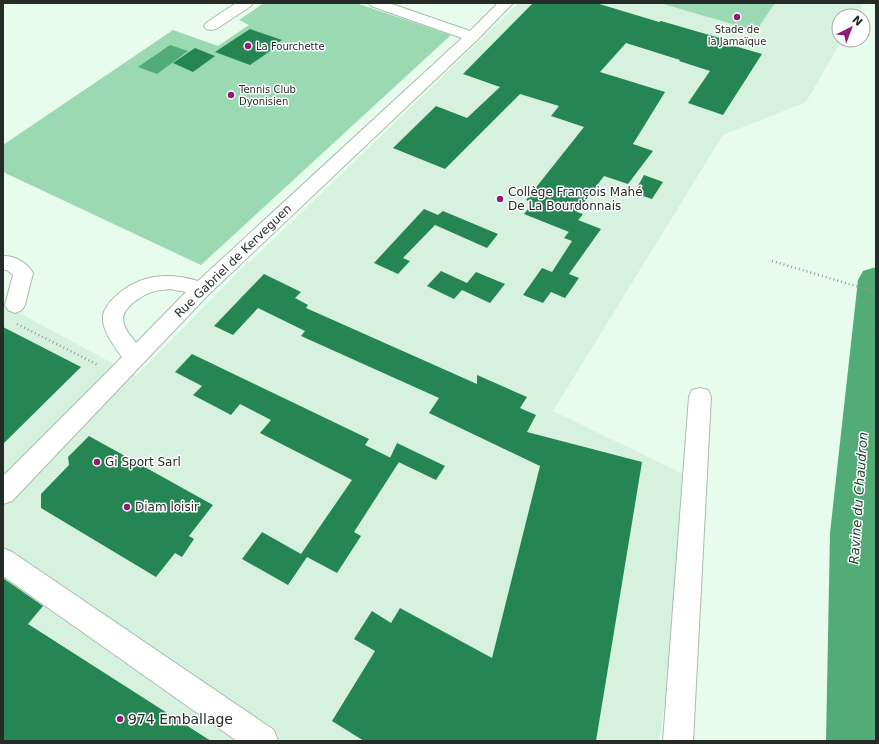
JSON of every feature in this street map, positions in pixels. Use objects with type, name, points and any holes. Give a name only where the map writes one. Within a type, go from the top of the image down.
[{"type":"street","points":[[211,26],[246,3]]},
{"type":"street","points":[[376,3],[472,37]]},
{"type":"street","name":"Rue Gabriel de Kerveguen","points":[[3,493],[201,290],[472,37],[506,3]]},
{"type":"street","points":[[3,263],[11,263],[23,272],[14,314]]},
{"type":"street","points":[[134,358],[117,334],[113,319],[117,306],[132,292],[151,282],[167,282],[190,285],[201,290]]},
{"type":"street","points":[[678,741],[700,397]]},
{"type":"street","points":[[3,561],[263,741]]},
{"type":"path","points":[[772,261],[876,292]]},
{"type":"path","points":[[14,314],[118,375]]},
{"type":"shaded area","name":"Tennis Club Dyonisien","points":[[264,3],[356,3],[451,35],[201,265],[3,172],[3,145],[173,30],[218,46],[249,25],[239,20]]},
{"type":"shaded area","points":[[519,3],[864,3],[861,8],[831,8],[831,48],[837,48],[806,102],[723,135],[553,411],[700,482],[659,741],[3,741],[3,304],[136,376],[247,263],[249,263]]},
{"type":"shaded area","name":"Stade de la Jamaïque","points":[[660,3],[775,3],[756,31]]},
{"type":"shaded area","points":[[170,45],[188,51],[157,74],[138,67]]},
{"type":"building","points":[[533,3],[596,3],[730,41],[728,44],[762,54],[723,115],[688,103],[710,71],[626,43],[600,72],[665,92],[633,144],[653,151],[628,184],[604,176],[577,212],[583,214],[569,232],[524,214],[533,203],[526,200],[584,127],[551,116],[559,106],[520,94],[445,169],[393,148],[436,106],[467,118],[500,87],[463,74]]},
{"type":"building","points":[[250,29],[282,40],[270,48],[273,49],[250,65],[215,52]]},
{"type":"building","points":[[195,48],[215,56],[193,72],[173,63]]},
{"type":"building","points":[[644,175],[663,182],[652,199],[634,193]]},
{"type":"building","points":[[424,209],[438,215],[443,211],[498,234],[487,248],[435,225],[403,258],[410,261],[398,274],[374,263]]},
{"type":"building","points":[[578,220],[601,229],[569,274],[579,278],[565,298],[551,292],[543,303],[523,295],[542,268],[552,272],[572,241],[564,238]]},
{"type":"building","points":[[441,271],[467,283],[476,272],[505,284],[490,303],[462,290],[454,299],[427,286]]},
{"type":"building","points":[[264,274],[301,292],[295,298],[308,305],[306,308],[477,384],[477,375],[527,397],[520,408],[536,415],[527,432],[642,462],[596,741],[364,741],[332,721],[375,651],[354,639],[372,611],[391,623],[400,608],[492,658],[540,466],[429,413],[439,398],[301,336],[305,331],[258,308],[233,335],[214,326]]},
{"type":"building","points":[[3,327],[81,367],[3,444]]},
{"type":"building","points":[[192,354],[369,439],[365,445],[399,462],[354,532],[361,536],[337,573],[307,557],[288,585],[242,559],[262,532],[301,554],[352,480],[260,433],[271,420],[240,404],[231,415],[193,395],[202,386],[175,372]]},
{"type":"building","name":"Diam loisir","points":[[89,436],[213,505],[189,536],[194,539],[182,557],[175,553],[156,577],[41,508],[41,494],[69,465],[68,457]]},
{"type":"building","points":[[397,443],[445,466],[436,480],[390,458]]},
{"type":"building","points":[[3,578],[43,606],[28,624],[211,741],[3,741]]},
{"type":"waterway","name":"Ravine du Chaudron","points":[[853,741],[853,533],[876,280]]},
{"type":"place","name":"Stade de la Jamaïque","points":[[737,17]]},
{"type":"place","name":"La Fourchette","points":[[248,46]]},
{"type":"place","name":"Tennis Club Dyonisien","points":[[231,95]]},
{"type":"place","name":"Collège François Mahé De La Bourdonnais","points":[[500,199]]},
{"type":"place","name":"Gi Sport Sarl","points":[[97,462]]},
{"type":"place","name":"Diam loisir","points":[[127,507]]},
{"type":"place","name":"974 Emballage","points":[[120,719]]}]
